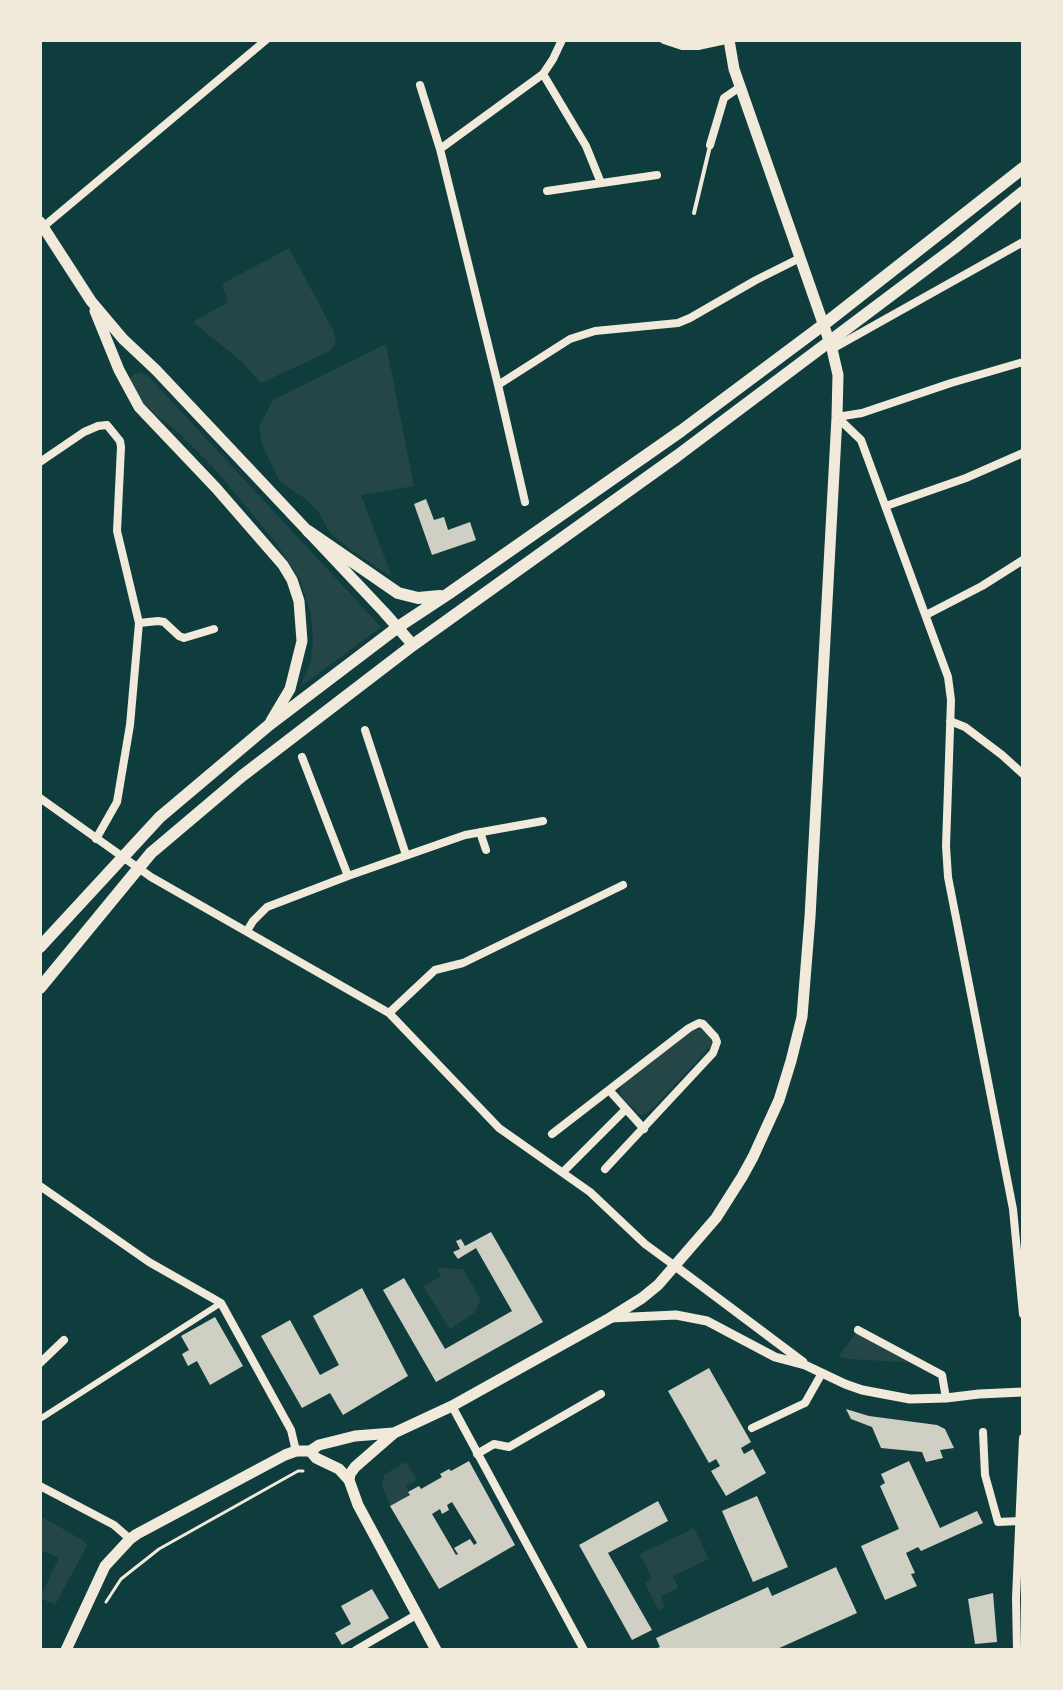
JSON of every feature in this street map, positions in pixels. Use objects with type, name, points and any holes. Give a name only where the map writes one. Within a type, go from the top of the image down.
[{"type":"highway","points":[[40,947],[160,817],[269,725],[398,627],[681,431],[827,322],[1023,168]]},
{"type":"highway","points":[[40,988],[151,853],[179,827],[413,645],[677,456],[954,248],[1023,192]]},
{"type":"highway","points":[[308,531],[398,593],[418,598],[448,594]]},
{"type":"main road","points":[[349,1480],[355,1467],[394,1433],[452,1406],[648,1294],[716,1218],[753,1157],[779,1100],[802,1017],[822,717],[838,375],[832,349],[734,69],[728,40]]},
{"type":"main road","points":[[42,224],[91,301],[123,339],[156,370],[413,645]]},
{"type":"main road","points":[[91,301],[119,370],[139,407],[216,488],[283,565],[292,580],[299,601],[302,641],[295,677],[269,725]]},
{"type":"main road","points":[[66,1650],[105,1566],[130,1539],[270,1462],[296,1451],[310,1451],[319,1445],[355,1436],[394,1433]]},
{"type":"main road","points":[[310,1451],[316,1458],[339,1469],[349,1480],[358,1505],[436,1650]]},
{"type":"street","points":[[42,224],[266,40]]},
{"type":"street","points":[[440,149],[543,74],[562,40]]},
{"type":"street","points":[[664,40],[682,46],[698,46],[728,40]]},
{"type":"street","points":[[543,74],[586,146],[601,183]]},
{"type":"street","points":[[420,85],[440,149],[525,502]]},
{"type":"street","points":[[710,145],[724,98],[740,87]]},
{"type":"street","points":[[547,191],[657,175]]},
{"type":"street","points":[[832,349],[1023,242]]},
{"type":"street","points":[[498,385],[570,339],[595,331],[678,323],[800,258]]},
{"type":"street","points":[[837,417],[862,413],[1023,362]]},
{"type":"street","points":[[837,417],[861,440],[948,677],[951,700],[946,831],[948,877],[1013,1209],[1023,1314]]},
{"type":"street","points":[[40,462],[92,428],[107,425],[120,441],[117,531],[139,623],[130,725],[117,802],[96,839]]},
{"type":"street","points":[[886,506],[966,478],[1023,453]]},
{"type":"street","points":[[926,615],[1023,560]]},
{"type":"street","points":[[139,623],[164,622],[184,638],[214,629]]},
{"type":"street","points":[[950,721],[965,727],[1023,774]]},
{"type":"street","points":[[365,730],[406,855]]},
{"type":"street","points":[[302,757],[348,876]]},
{"type":"street","points":[[40,798],[151,877],[389,1013],[499,1128],[590,1192],[645,1244],[805,1365]]},
{"type":"street","points":[[247,931],[267,907],[348,876],[480,832],[543,821]]},
{"type":"street","points":[[480,832],[486,850]]},
{"type":"street","points":[[389,1013],[435,970],[463,963],[623,885]]},
{"type":"street","points":[[552,1134],[689,1028],[703,1024],[717,1042],[713,1053],[605,1169]]},
{"type":"street","points":[[609,1090],[644,1129]]},
{"type":"street","points":[[563,1172],[626,1109]]},
{"type":"street","points":[[40,1186],[149,1262],[221,1303],[291,1430],[296,1451]]},
{"type":"street","points":[[40,1419],[221,1303]]},
{"type":"street","points":[[610,1318],[655,1315],[707,1321],[775,1357],[805,1365],[862,1390],[910,1399],[1023,1392]]},
{"type":"street","points":[[858,1330],[942,1375],[946,1398]]},
{"type":"street","points":[[40,1363],[64,1340]]},
{"type":"street","points":[[752,1428],[805,1403],[822,1373]]},
{"type":"street","points":[[477,1454],[494,1444],[509,1447],[601,1394]]},
{"type":"street","points":[[452,1406],[584,1650]]},
{"type":"street","points":[[983,1432],[985,1475],[998,1522],[1020,1521]]},
{"type":"street","points":[[1017,1650],[1016,1598],[1023,1438]]},
{"type":"street","points":[[40,1486],[114,1525],[130,1539]]},
{"type":"street","points":[[356,1650],[416,1615]]},
{"type":"lane","points":[[694,213],[710,145]]},
{"type":"path","points":[[101,1613],[121,1579],[140,1562],[300,1471]]},
{"type":"shaded area","points":[[289,248],[333,330],[336,342],[330,351],[261,383],[242,362],[193,322],[228,302],[222,284]]},
{"type":"shaded area","points":[[386,344],[414,486],[361,495],[392,577],[330,533],[318,511],[280,482],[262,444],[259,427],[273,400]]},
{"type":"shaded area","points":[[140,372],[149,377],[381,627],[300,687],[311,661],[313,638],[311,613],[299,578],[274,540],[213,467],[142,401],[131,382],[131,377]]},
{"type":"shaded area","points":[[701,1029],[709,1035],[711,1046],[656,1105],[647,1113],[638,1113],[622,1098],[622,1085],[692,1031]]},
{"type":"shaded area","points":[[437,1268],[463,1269],[481,1300],[474,1313],[450,1329],[423,1286],[441,1276]]},
{"type":"shaded area","points":[[858,1330],[920,1363],[838,1357]]},
{"type":"shaded area","points":[[406,1462],[417,1480],[406,1486],[410,1495],[390,1506],[382,1485],[384,1475]]},
{"type":"shaded area","points":[[40,1516],[84,1541],[87,1546],[55,1605],[40,1598],[59,1558],[40,1550]]},
{"type":"shaded area","points":[[694,1528],[709,1559],[673,1576],[678,1588],[661,1596],[665,1607],[658,1610],[645,1583],[652,1579],[640,1554]]},
{"type":"building","points":[[426,499],[434,520],[444,517],[448,530],[470,522],[476,540],[432,555],[414,504]]},
{"type":"building","points":[[491,1232],[543,1322],[436,1382],[383,1290],[404,1278],[445,1349],[512,1311],[476,1248],[458,1259],[453,1252],[460,1249],[456,1241],[461,1239],[465,1246]]},
{"type":"building","points":[[362,1288],[408,1376],[343,1415],[330,1393],[302,1408],[261,1336],[290,1320],[320,1375],[339,1365],[313,1316]]},
{"type":"building","points":[[215,1317],[243,1366],[210,1385],[197,1361],[188,1366],[182,1354],[189,1350],[181,1336]]},
{"type":"building","points":[[709,1368],[751,1442],[741,1448],[744,1454],[753,1449],[766,1473],[726,1496],[711,1471],[720,1466],[716,1459],[709,1463],[668,1391]]},
{"type":"building","points":[[846,1409],[869,1416],[937,1425],[945,1429],[954,1448],[940,1450],[943,1458],[926,1462],[922,1452],[881,1448],[872,1427],[851,1419]]},
{"type":"building","points":[[469,1461],[515,1545],[439,1589],[390,1506],[410,1495],[408,1492],[419,1486],[421,1489],[442,1477],[440,1474],[449,1469],[451,1471]],"holes":[[[452,1502],[477,1543],[474,1545],[470,1539],[454,1548],[456,1555],[432,1514],[440,1509],[442,1514],[449,1510],[447,1505]]]},
{"type":"building","points":[[909,1461],[940,1528],[977,1511],[983,1523],[921,1551],[918,1547],[906,1553],[917,1586],[885,1600],[861,1546],[899,1529],[880,1486],[885,1483],[881,1474]]},
{"type":"building","points":[[757,1496],[788,1567],[753,1582],[722,1511]]},
{"type":"building","points":[[658,1501],[668,1521],[608,1553],[652,1630],[632,1640],[579,1545]]},
{"type":"building","points":[[836,1567],[857,1613],[775,1650],[652,1650],[660,1647],[656,1638],[768,1587],[772,1596]]},
{"type":"building","points":[[372,1589],[389,1618],[342,1645],[335,1633],[351,1624],[341,1606]]},
{"type":"building","points":[[993,1593],[997,1642],[975,1644],[968,1599]]}]
